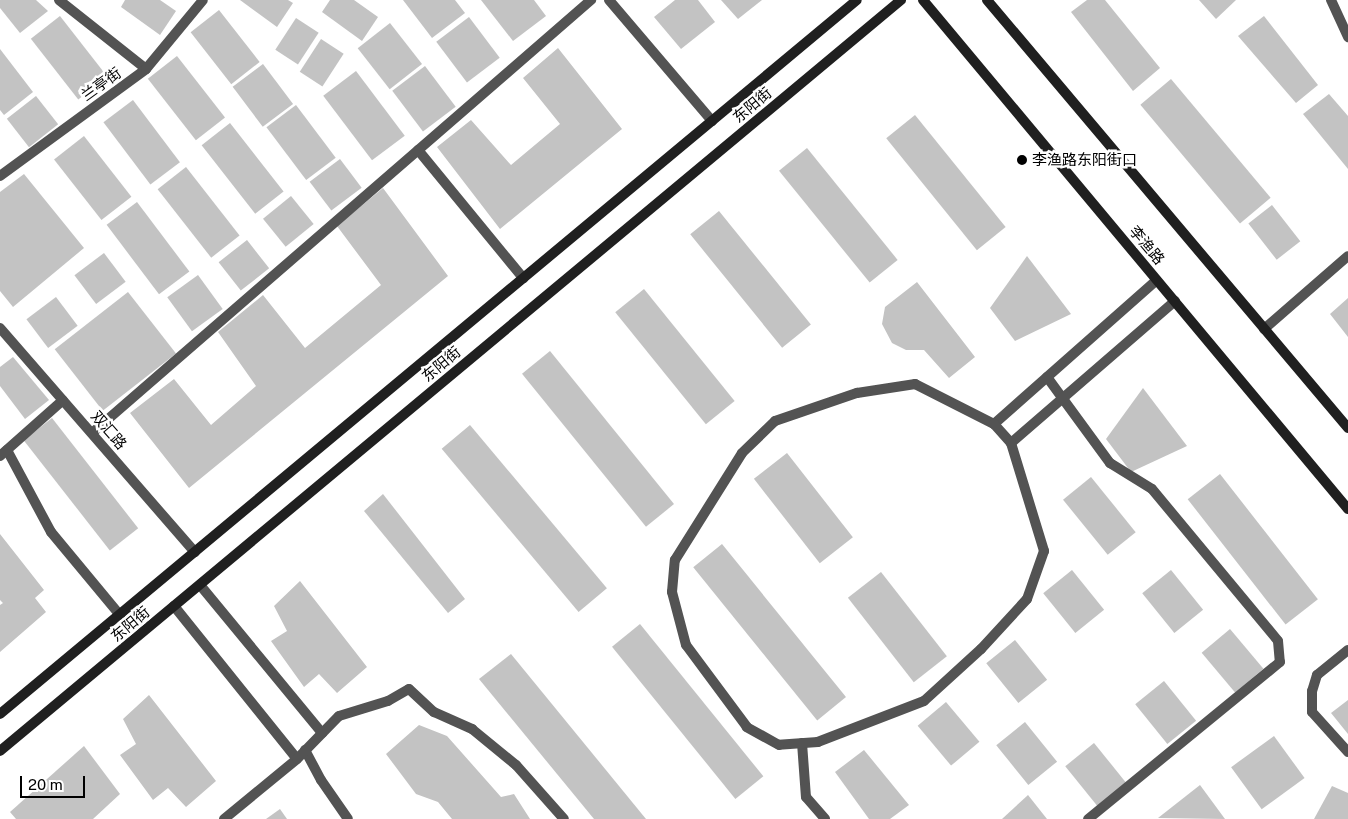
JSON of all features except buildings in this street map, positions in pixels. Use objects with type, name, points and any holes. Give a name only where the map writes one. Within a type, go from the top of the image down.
[{"type":"main road","name":"东阳街","points":[[0,714],[856,0]]},
{"type":"main road","name":"东阳街","points":[[0,751],[901,0]]},
{"type":"main road","name":"李渔路","points":[[923,0],[1348,509]]},
{"type":"main road","points":[[987,0],[1348,428]]},
{"type":"street","points":[[59,0],[146,69]]},
{"type":"street","name":"兰亭街","points":[[0,176],[146,69],[203,0]]},
{"type":"street","points":[[92,434],[591,0]]},
{"type":"street","points":[[609,0],[712,121]]},
{"type":"street","points":[[1331,0],[1348,37]]},
{"type":"street","points":[[418,150],[524,278]]},
{"type":"street","points":[[1264,329],[1348,256]]},
{"type":"street","points":[[994,424],[1157,280]]},
{"type":"street","points":[[1011,443],[1174,301]]},
{"type":"street","name":"双汇路","points":[[0,328],[195,552]]},
{"type":"street","points":[[1047,377],[1110,463],[1152,489],[1278,641],[1279,648],[1280,662],[1088,819]]},
{"type":"street","points":[[915,384],[994,424],[1011,443],[1044,551],[1027,600],[981,649],[924,701],[818,742],[779,746],[747,727],[686,645],[672,592],[675,560],[679,552],[742,453],[775,421],[857,393],[915,384]]},
{"type":"street","points":[[63,400],[3,453],[51,532],[120,614]]},
{"type":"street","points":[[200,585],[322,733]]},
{"type":"street","points":[[174,606],[297,759]]},
{"type":"street","points":[[1348,650],[1317,675],[1312,691],[1312,712],[1348,752]]},
{"type":"street","points":[[224,819],[297,759],[338,716],[388,701],[409,690],[434,712],[472,729],[516,765],[564,819]]},
{"type":"street","points":[[802,743],[806,797],[825,819]]},
{"type":"street","points":[[305,750],[321,780],[348,819]]},
{"type":"place","name":"李渔路东阳街口","points":[[1022,160]]}]
